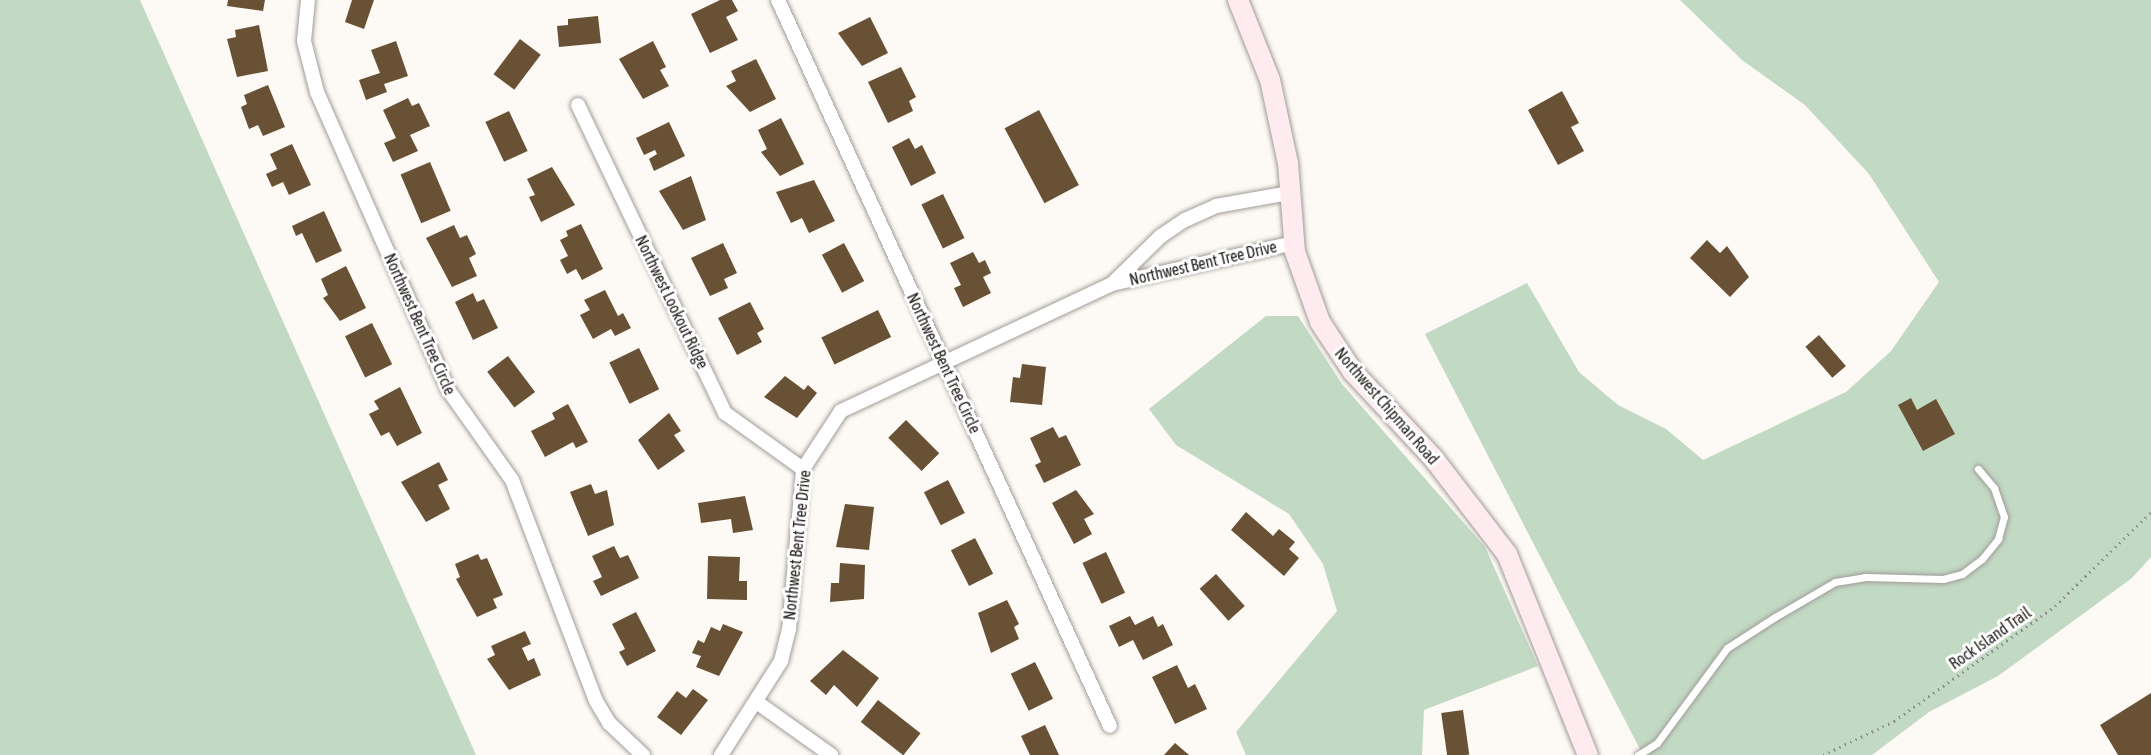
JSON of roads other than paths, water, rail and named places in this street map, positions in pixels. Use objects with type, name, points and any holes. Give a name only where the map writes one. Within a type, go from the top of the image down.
[{"type":"main road","name":"Northwest Chipman Road","points":[[1238,0],[1270,80],[1283,131],[1294,243],[1301,276],[1332,344],[1434,459],[1507,554],[1588,755]]},
{"type":"street","name":"Northwest Bent Tree Circle","points":[[308,0],[304,42],[317,92],[448,391],[512,480],[596,700],[609,723],[643,755]]},
{"type":"street","name":"Northwest Bent Tree Circle","points":[[778,0],[1110,726]]},
{"type":"street","name":"Northwest Lookout Ridge","points":[[578,105],[725,413],[803,469]]},
{"type":"street","name":"Northwest Bent Tree Drive","points":[[1112,284],[1161,236],[1185,220],[1216,207],[1290,193]]},
{"type":"street","name":"Northwest Bent Tree Drive","points":[[721,755],[758,703],[781,661],[789,630],[803,469],[841,411],[1112,284],[1294,243]]},
{"type":"street","points":[[758,703],[831,755]]},
{"type":"lane","points":[[1638,755],[1657,743],[1726,648],[1835,582],[1865,577],[1943,579],[1962,574],[1982,559],[1998,539],[2004,517],[1994,488],[1978,469]]}]
